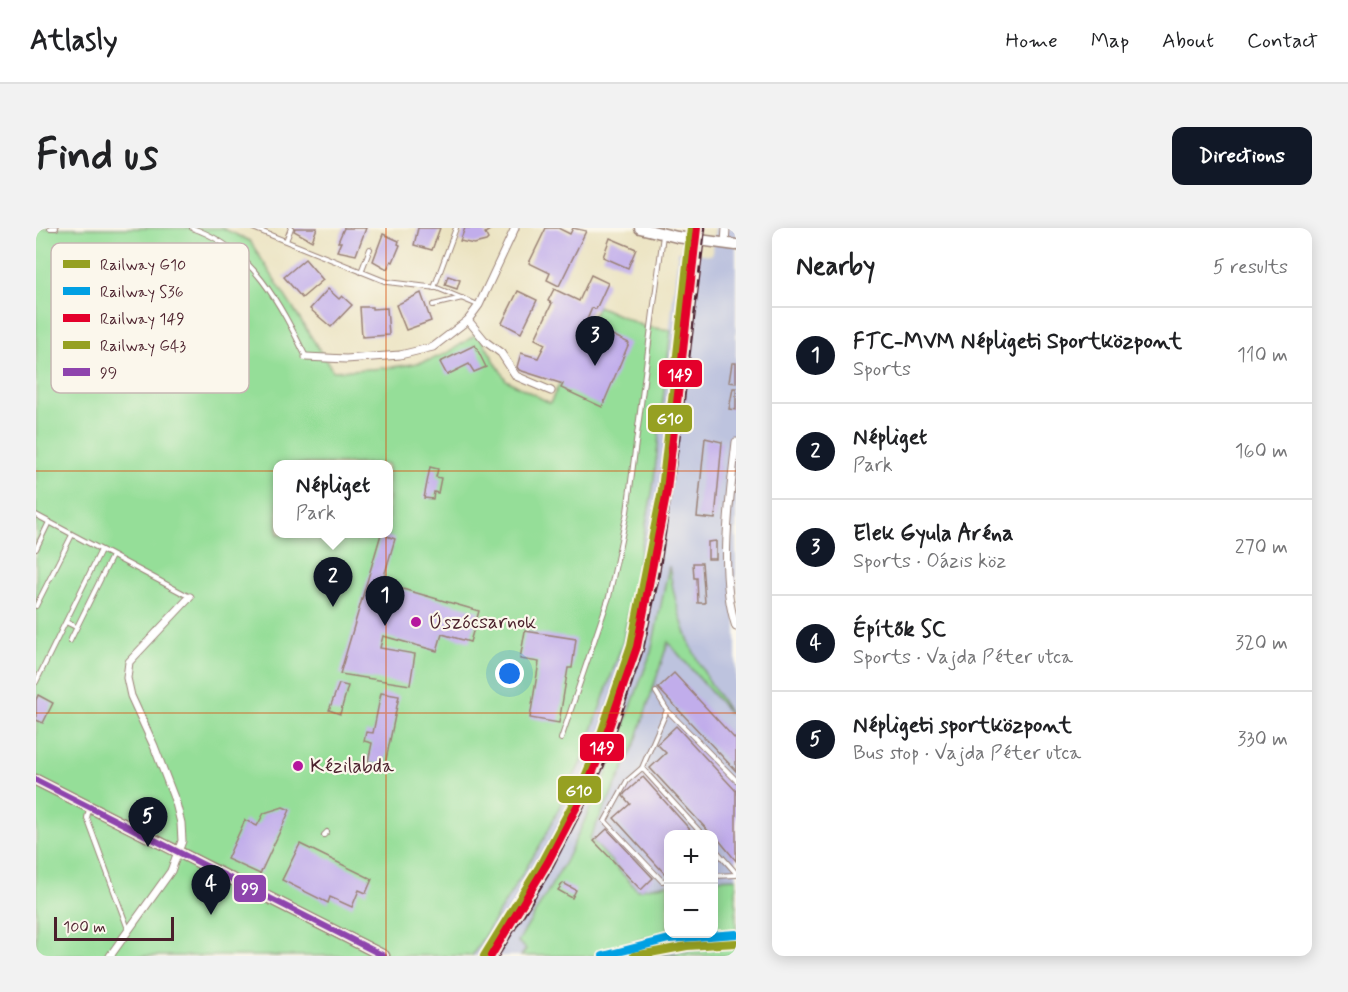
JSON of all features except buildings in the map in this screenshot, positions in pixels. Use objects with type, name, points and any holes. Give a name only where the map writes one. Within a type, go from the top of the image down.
[{"type":"street","points":[[306,357],[346,359],[400,355],[433,347],[468,320],[479,305],[515,228]]},
{"type":"street","points":[[640,228],[730,245],[726,228]]},
{"type":"street","points":[[468,320],[486,342],[501,353],[516,376],[551,391]]},
{"type":"street","points":[[736,442],[727,576],[728,593],[736,627]]},
{"type":"street","points":[[110,956],[171,871],[182,835],[179,812],[154,746],[131,696],[127,678],[129,662],[190,597]]},
{"type":"street","points":[[36,780],[384,956]]},
{"type":"lane","points":[[50,228],[56,228]]},
{"type":"lane","points":[[192,228],[222,243]]},
{"type":"lane","points":[[253,228],[387,282],[434,288],[479,305]]},
{"type":"lane","points":[[286,241],[291,228]]},
{"type":"lane","points":[[434,288],[456,228]]},
{"type":"lane","points":[[561,739],[609,597],[627,512],[663,234]]},
{"type":"lane","points":[[361,272],[370,249]]},
{"type":"lane","points":[[249,264],[264,281],[282,310],[306,357]]},
{"type":"lane","points":[[433,305],[463,298]]},
{"type":"lane","points":[[36,515],[190,597]]},
{"type":"lane","points":[[36,549],[49,522]]},
{"type":"lane","points":[[36,606],[72,535]]},
{"type":"lane","points":[[36,682],[101,550]]},
{"type":"lane","points":[[69,640],[112,556]]},
{"type":"lane","points":[[727,576],[736,572]]},
{"type":"lane","points":[[66,622],[76,627]]},
{"type":"lane","points":[[656,692],[667,710],[736,780]]},
{"type":"lane","points":[[664,881],[605,821],[627,781],[642,768],[667,710]]},
{"type":"lane","points":[[642,768],[698,830]]},
{"type":"lane","points":[[89,807],[87,818],[129,929]]},
{"type":"lane","points":[[718,853],[736,874]]},
{"type":"lane","points":[[718,876],[736,874]]},
{"type":"shaded area","points":[[715,228],[736,228],[736,878],[718,879],[718,830],[664,830],[664,885],[637,891],[590,838],[634,747],[668,641],[727,709],[699,665],[691,646],[679,617],[668,568],[651,652],[605,777],[565,862],[518,942],[526,949],[521,956],[472,956],[544,839],[581,762],[623,642],[653,488],[678,251],[712,255]]},
{"type":"shaded area","points":[[736,931],[736,948],[696,950],[652,956],[594,956],[646,938],[718,938],[718,932]]},
{"type":"green space","points":[[36,228],[222,228],[250,241],[333,371],[418,363],[448,352],[478,333],[506,380],[550,403],[598,306],[645,327],[671,330],[653,488],[623,642],[581,762],[544,839],[472,956],[36,956]]},
{"type":"green space","points":[[669,566],[676,603],[688,640],[730,714],[668,642],[634,747],[590,838],[637,890],[664,885],[664,936],[646,938],[594,956],[521,956],[526,949],[518,942],[565,862],[605,777],[651,652]]},
{"type":"green space","points":[[736,878],[736,931],[718,932],[718,879]]},
{"type":"green space","points":[[736,948],[736,956],[652,956],[696,950]]},
{"type":"railway","points":[[497,956],[548,873],[603,765],[642,649],[657,580],[678,440],[704,228]]},
{"type":"rail line","name":"G10","points":[[484,956],[539,867],[576,798],[592,760],[631,645],[662,490],[691,228]]},
{"type":"rail line","name":"149","points":[[491,956],[548,862],[584,793],[637,647],[667,491],[697,228]]},
{"type":"rail line","name":"S36","points":[[603,956],[669,939],[736,934]]},
{"type":"rail line","name":"G43","points":[[634,956],[687,946],[736,943]]},
{"type":"transit line","name":"99","points":[[36,780],[384,956]]},
{"type":"place","name":"Elek Gyula Aréna","points":[[595,366]]},
{"type":"place","name":"Népliget","points":[[333,607]]},
{"type":"place","name":"Úszócsarnok","points":[[416,622]]},
{"type":"place","name":"FTC-MVM Népligeti Sportközpont","points":[[385,626]]},
{"type":"place","name":"Kézilabda","points":[[298,766]]},
{"type":"place","name":"Népligeti sportközpont","points":[[148,847]]},
{"type":"place","name":"Építők SC","points":[[211,915]]}]
